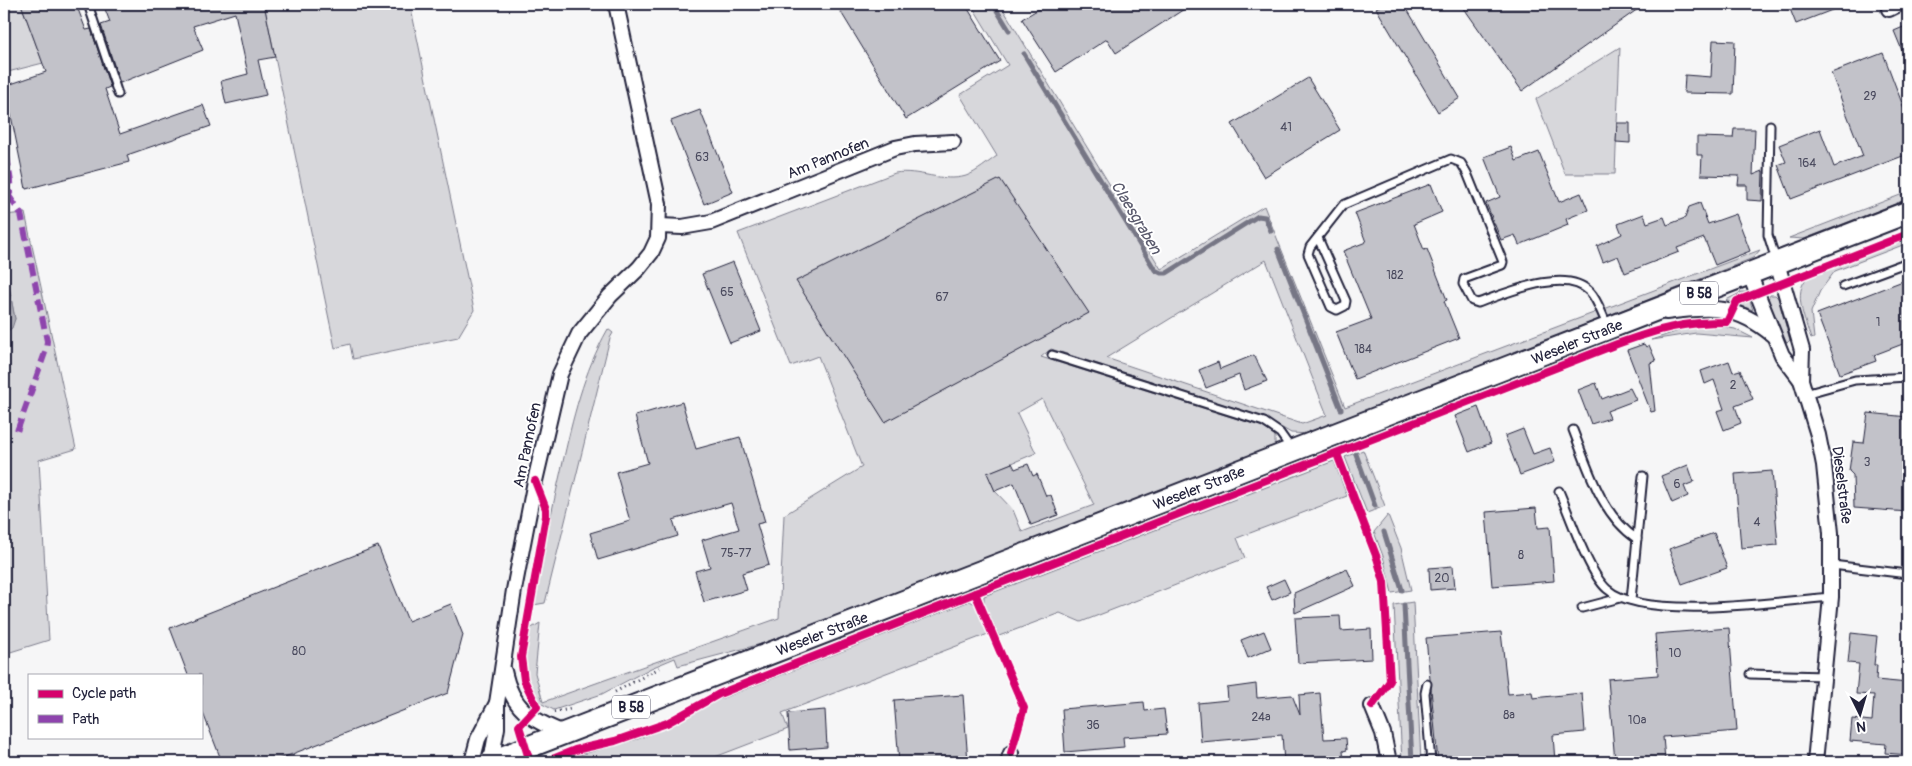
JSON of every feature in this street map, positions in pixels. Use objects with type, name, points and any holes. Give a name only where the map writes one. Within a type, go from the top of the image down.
[{"type":"main road","name":"Weseler Straße","points":[[491,762],[1908,212]]},
{"type":"street","name":"Am Pannofen","points":[[497,703],[534,491],[560,374],[579,334],[593,315],[651,253],[658,238],[660,226],[659,204],[616,4]]},
{"type":"street","name":"Am Pannofen","points":[[660,226],[682,227],[711,222],[895,148],[924,143],[953,142]]},
{"type":"street","name":"Dieselstraße","points":[[1777,263],[1802,350],[1801,380],[1818,435],[1824,464],[1832,533],[1831,597],[1815,762]]},
{"type":"street","name":"Dieselstraße","points":[[1749,273],[1782,355],[1801,380]]},
{"type":"street","name":"Dieselstraße","points":[[1646,315],[1682,310],[1723,310],[1750,317],[1774,335]]},
{"type":"street","points":[[503,665],[506,681],[520,708],[534,720],[564,733]]},
{"type":"street","points":[[491,762],[497,728],[497,703]]},
{"type":"street","points":[[472,762],[478,738],[497,703]]},
{"type":"street","points":[[1372,706],[1383,733],[1388,762]]},
{"type":"lane","points":[[88,4],[118,94]]},
{"type":"lane","points":[[1770,125],[1768,235],[1777,263]]},
{"type":"lane","points":[[1318,238],[1346,301],[1345,306],[1337,310],[1331,307],[1308,254],[1310,247],[1343,205],[1451,159],[1461,162],[1468,173],[1503,262],[1502,265],[1464,279],[1463,284],[1472,301],[1478,303],[1529,285],[1572,282],[1590,292],[1609,329]]},
{"type":"lane","points":[[1843,286],[1908,262]]},
{"type":"lane","points":[[1052,354],[1264,422],[1280,433],[1293,452]]},
{"type":"lane","points":[[1805,394],[1855,380],[1908,377]]},
{"type":"lane","points":[[1572,430],[1602,501],[1623,529],[1637,539]]},
{"type":"lane","points":[[1631,600],[1643,476]]},
{"type":"lane","points":[[1558,490],[1596,576],[1620,598]]},
{"type":"lane","points":[[1832,565],[1908,574]]},
{"type":"lane","points":[[1582,608],[1620,598],[1690,608],[1831,597]]},
{"type":"lane","points":[[1750,674],[1824,676]]},
{"type":"lane","points":[[1427,684],[1425,693],[1431,762]]},
{"type":"path","points":[[613,693],[663,666]]},
{"type":"path","points":[[550,712],[560,712],[574,708]]},
{"type":"shaded area","points":[[4,4],[21,4],[43,63],[4,73]]},
{"type":"shaded area","points":[[264,4],[410,4],[474,310],[458,337],[353,359],[350,344],[335,348]]},
{"type":"shaded area","points":[[971,4],[1000,4],[1161,269],[1264,206],[1345,407],[1760,250],[1753,258],[1310,434],[1291,433],[1263,417],[1051,349],[1041,357],[1260,426],[1275,435],[1275,445],[1267,452],[761,644],[678,666],[675,658],[651,668],[602,694],[554,710],[538,702],[527,681],[524,664],[528,630],[540,623],[535,673],[543,702],[779,618],[784,515],[862,467],[818,356],[791,366],[738,233],[895,173],[904,172],[957,178],[974,172],[997,156],[960,95],[1008,65]],"holes":[[[1266,260],[1327,415],[1302,424],[1106,358]],[[1042,399],[1094,505],[1022,532],[1013,510],[995,491],[988,473],[1036,453],[1017,413]]]},
{"type":"shaded area","points":[[1620,47],[1615,174],[1565,174],[1536,99]]},
{"type":"shaded area","points":[[1908,192],[1908,199],[1804,239],[1789,238]]},
{"type":"shaded area","points":[[25,213],[76,449],[39,460],[49,640],[4,654],[4,333],[15,319],[4,260],[4,215]]},
{"type":"shaded area","points":[[1908,238],[1908,243],[1835,271],[1820,291],[1811,312],[1814,338],[1811,339],[1803,315],[1800,298],[1803,283],[1808,277]]},
{"type":"shaded area","points":[[4,260],[15,319],[12,328],[4,333]]},
{"type":"shaded area","points":[[1742,292],[1747,292],[1753,310],[1726,300]]},
{"type":"shaded area","points":[[1770,295],[1775,295],[1778,298],[1790,340],[1787,343],[1783,342],[1768,299]]},
{"type":"shaded area","points":[[1718,326],[1735,329],[1753,338],[1696,333],[1651,340],[1685,329]]},
{"type":"shaded area","points":[[608,329],[613,333],[610,338],[545,603],[533,605],[554,501],[575,413],[585,379]]},
{"type":"shaded area","points":[[1363,450],[1385,506],[1367,513],[1345,457]]},
{"type":"shaded area","points":[[1334,461],[1347,496],[1237,538],[1245,558],[1081,622],[1060,613],[999,636],[984,602],[984,596]]},
{"type":"shaded area","points":[[1388,515],[1401,548],[1411,590],[1392,593],[1383,556],[1374,532]]},
{"type":"shaded area","points":[[970,601],[976,605],[988,634],[782,713],[788,729],[702,762],[554,762],[638,739],[666,728],[718,700]]},
{"type":"shaded area","points":[[1413,602],[1421,762],[1402,762],[1394,605]]},
{"type":"building","points":[[21,4],[76,4],[86,30],[91,29],[110,87],[105,89],[120,134],[203,105],[211,126],[127,155],[129,162],[26,189],[5,86],[46,72]]},
{"type":"building","points":[[103,4],[264,4],[275,57],[258,60],[266,95],[226,104],[221,81],[248,74],[235,13],[193,26],[203,50],[120,83],[101,25],[110,22]]},
{"type":"building","points":[[836,4],[965,4],[1000,61],[906,119]]},
{"type":"building","points":[[1047,4],[1192,4],[1116,53],[1107,39],[1056,72],[1022,19]]},
{"type":"building","points":[[1383,4],[1404,4],[1460,98],[1438,112],[1376,8]]},
{"type":"building","points":[[1461,4],[1645,4],[1522,91]]},
{"type":"building","points":[[1788,4],[1845,4],[1845,5],[1796,24]]},
{"type":"building","points":[[1908,25],[1908,65],[1894,31]]},
{"type":"building","points":[[1713,40],[1735,41],[1733,94],[1684,93],[1685,75],[1711,77]]},
{"type":"building","points":[[1883,53],[1908,119],[1908,154],[1791,199],[1778,165],[1786,162],[1779,145],[1820,129],[1834,167],[1863,156],[1831,73]]},
{"type":"building","points":[[1308,78],[1340,130],[1264,177],[1232,124]]},
{"type":"building","points":[[700,110],[733,192],[704,204],[671,121]]},
{"type":"building","points":[[1617,123],[1630,123],[1630,143],[1616,142]]},
{"type":"building","points":[[1734,129],[1755,129],[1753,175],[1763,171],[1762,201],[1747,200],[1747,185],[1738,185],[1739,176],[1701,175],[1702,155],[1697,155],[1697,137],[1733,138]]},
{"type":"building","points":[[1511,147],[1516,161],[1539,152],[1559,202],[1581,193],[1588,210],[1566,219],[1568,225],[1519,245],[1515,235],[1501,240],[1486,203],[1500,197],[1484,157]]},
{"type":"building","points":[[1000,179],[1089,313],[885,422],[796,281]]},
{"type":"building","points":[[1431,184],[1442,212],[1414,224],[1424,250],[1427,249],[1447,300],[1444,301],[1459,338],[1355,379],[1336,332],[1371,319],[1343,251],[1366,242],[1355,213]]},
{"type":"building","points":[[1700,203],[1708,224],[1736,214],[1750,251],[1715,265],[1704,238],[1677,248],[1679,252],[1625,273],[1618,256],[1603,262],[1597,246],[1622,234],[1618,224],[1644,214],[1647,223],[1664,217],[1667,225],[1685,218],[1689,207]]},
{"type":"building","points":[[733,262],[761,331],[730,343],[702,274]]},
{"type":"building","points":[[1908,279],[1908,342],[1874,355],[1876,361],[1840,374],[1817,314]]},
{"type":"building","points":[[1644,344],[1646,347],[1649,345],[1656,361],[1650,363],[1655,411],[1651,412],[1627,350]]},
{"type":"building","points":[[1254,355],[1267,381],[1244,390],[1239,375],[1206,388],[1199,370],[1218,362],[1220,369]]},
{"type":"building","points":[[1729,361],[1733,372],[1740,370],[1753,399],[1735,406],[1741,423],[1724,430],[1717,411],[1724,409],[1714,380],[1705,384],[1701,371]]},
{"type":"building","points":[[1596,383],[1602,399],[1630,388],[1636,400],[1607,411],[1610,418],[1591,424],[1578,390]]},
{"type":"building","points":[[682,402],[696,449],[740,437],[765,522],[757,524],[769,565],[742,573],[747,590],[704,602],[695,571],[710,567],[702,540],[739,529],[731,503],[673,520],[678,536],[598,560],[590,533],[630,521],[616,472],[648,463],[635,416]]},
{"type":"building","points":[[1478,407],[1491,443],[1469,452],[1455,416]]},
{"type":"building","points":[[1868,413],[1908,417],[1908,512],[1854,508],[1853,475],[1849,471],[1853,442],[1864,443]]},
{"type":"building","points":[[1523,429],[1533,454],[1550,448],[1555,462],[1520,475],[1505,436]]},
{"type":"building","points":[[1012,463],[1015,469],[1028,464],[1033,476],[1037,474],[1046,496],[1051,495],[1058,515],[1031,525],[1014,483],[995,491],[987,473]]},
{"type":"building","points":[[1688,465],[1694,482],[1684,486],[1688,496],[1672,503],[1661,476]]},
{"type":"building","points":[[1772,471],[1778,545],[1741,548],[1735,474]]},
{"type":"building","points":[[1536,508],[1538,528],[1550,527],[1554,581],[1492,586],[1486,512]]},
{"type":"building","points":[[1714,533],[1727,568],[1682,584],[1669,549]]},
{"type":"building","points":[[378,546],[408,621],[451,604],[463,635],[448,693],[272,762],[222,762],[202,711],[202,674],[188,674],[170,628]]},
{"type":"building","points":[[1453,566],[1455,588],[1430,590],[1429,568]]},
{"type":"building","points":[[1347,569],[1355,586],[1295,613],[1294,593]]},
{"type":"building","points":[[1284,579],[1290,592],[1272,600],[1266,587]]},
{"type":"building","points":[[1340,616],[1341,631],[1371,629],[1372,659],[1298,663],[1295,618]]},
{"type":"building","points":[[1729,628],[1737,731],[1663,737],[1665,760],[1615,762],[1608,679],[1658,675],[1655,634]]},
{"type":"building","points":[[1264,631],[1271,648],[1248,658],[1241,640]]},
{"type":"building","points":[[1501,632],[1508,694],[1532,692],[1533,698],[1582,693],[1585,732],[1553,735],[1555,762],[1438,762],[1426,638]]},
{"type":"building","points":[[1851,633],[1877,636],[1874,665],[1877,665],[1876,680],[1908,683],[1908,755],[1885,753],[1886,744],[1850,741],[1852,719],[1872,721],[1874,695],[1856,694],[1859,664],[1848,663]]},
{"type":"building","points":[[1256,684],[1257,698],[1292,695],[1300,715],[1299,695],[1320,693],[1324,739],[1346,738],[1347,750],[1343,751],[1344,762],[1284,762],[1282,735],[1201,742],[1198,703],[1228,700],[1227,688]]},
{"type":"building","points":[[963,695],[968,762],[899,762],[894,700]]},
{"type":"building","points":[[1144,702],[1145,711],[1164,709],[1167,734],[1123,737],[1124,747],[1065,752],[1062,709]]},
{"type":"building","points":[[825,710],[827,747],[790,750],[788,713]]},
{"type":"waterway","name":"Claesgraben","points":[[993,4],[1009,30]]},
{"type":"waterway","name":"Claesgraben","points":[[1024,54],[1155,270],[1167,273],[1258,216],[1265,217],[1271,231]]},
{"type":"waterway","name":"Claesgraben","points":[[1278,249],[1341,409]]},
{"type":"waterway","name":"Claesgraben","points":[[1356,454],[1375,506]]},
{"type":"waterway","name":"Claesgraben","points":[[1384,532],[1402,590]]},
{"type":"waterway","name":"Claesgraben","points":[[1404,605],[1412,762]]},
{"type":"marked path","points":[[4,137],[12,189],[4,204]]},
{"type":"marked path","points":[[9,196],[21,214],[47,341],[46,350],[16,434]]},
{"type":"cycle path","points":[[545,762],[575,750],[615,741],[667,723],[719,694],[1617,344],[1671,327],[1697,323],[1727,322],[1737,301],[1908,234]]},
{"type":"cycle path","points":[[1337,454],[1377,558],[1384,582],[1390,681],[1372,706]]},
{"type":"cycle path","points":[[530,762],[519,726],[537,707],[524,680],[521,657],[546,516],[546,509],[535,481]]},
{"type":"cycle path","points":[[975,593],[1024,708],[1011,753]]}]
